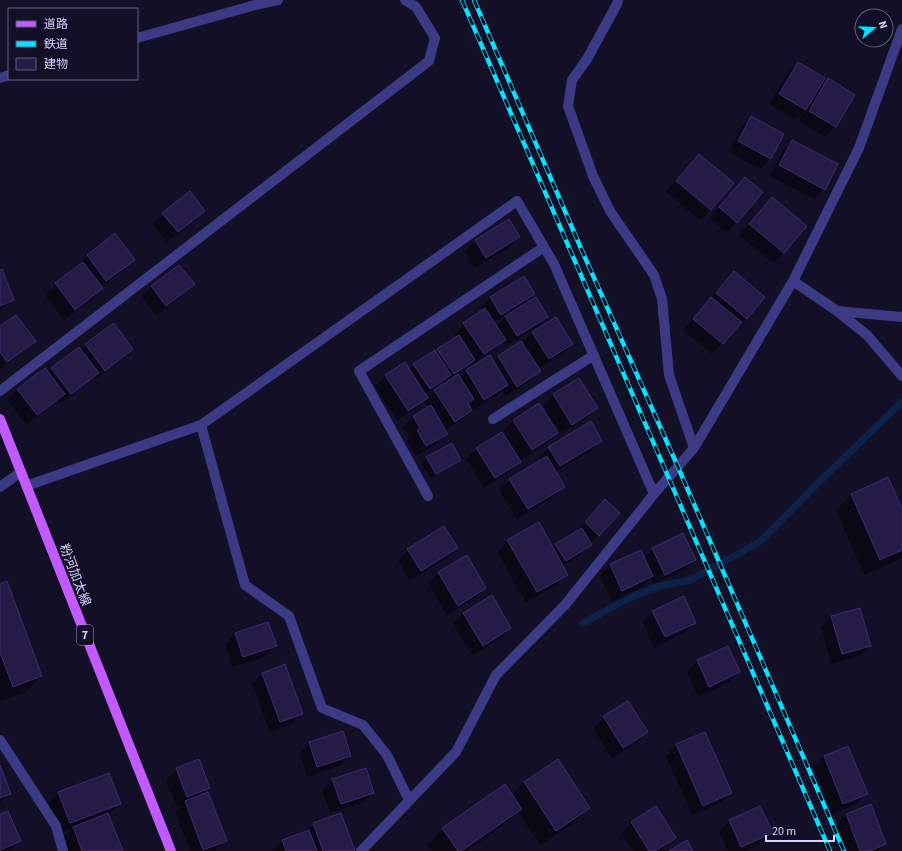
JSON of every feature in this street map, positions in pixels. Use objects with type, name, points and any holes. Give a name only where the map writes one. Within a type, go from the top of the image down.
[{"type":"main road","name":"粉河加太線","points":[[0,419],[171,851]]},
{"type":"street","points":[[138,38],[278,0]]},
{"type":"street","points":[[0,391],[429,61],[435,38],[416,7],[405,0]]},
{"type":"street","points":[[618,0],[587,60],[572,80],[568,106],[594,176],[610,211],[654,275],[662,299],[669,375],[694,448]]},
{"type":"street","points":[[361,851],[456,752],[496,675],[565,604],[654,494],[694,448],[793,281],[859,148],[902,29]]},
{"type":"street","points":[[26,486],[201,425],[517,201],[554,264],[654,494]]},
{"type":"street","points":[[428,496],[359,371],[544,247]]},
{"type":"street","points":[[793,281],[837,311],[867,335],[902,376]]},
{"type":"street","points":[[837,311],[902,317]]},
{"type":"street","points":[[493,419],[594,355]]},
{"type":"street","points":[[201,425],[245,585],[289,616],[322,708],[363,725],[387,755],[409,800]]},
{"type":"street","points":[[0,487],[21,472]]},
{"type":"street","points":[[0,740],[56,826],[63,851]]},
{"type":"building","points":[[798,62],[825,78],[806,110],[779,94]]},
{"type":"building","points":[[828,78],[855,95],[836,127],[809,111]]},
{"type":"building","points":[[751,116],[784,134],[771,159],[738,141]]},
{"type":"building","points":[[792,140],[838,164],[825,190],[779,165]]},
{"type":"building","points":[[699,154],[734,183],[711,210],[676,181]]},
{"type":"building","points":[[745,177],[763,192],[737,223],[719,207]]},
{"type":"building","points":[[190,191],[205,211],[178,232],[162,213]]},
{"type":"building","points":[[772,197],[807,226],[784,253],[749,224]]},
{"type":"building","points":[[509,219],[520,237],[486,258],[475,240]]},
{"type":"building","points":[[115,233],[135,260],[106,281],[87,255]]},
{"type":"building","points":[[83,262],[103,288],[75,310],[55,283]]},
{"type":"building","points":[[179,265],[195,284],[166,306],[151,286]]},
{"type":"building","points":[[2,269],[14,300],[0,306],[0,270]]},
{"type":"building","points":[[734,271],[765,297],[747,319],[716,293]]},
{"type":"building","points":[[524,276],[535,294],[501,315],[490,297]]},
{"type":"building","points":[[536,297],[548,317],[517,336],[505,316]]},
{"type":"building","points":[[711,297],[742,322],[723,344],[693,319]]},
{"type":"building","points":[[485,308],[506,340],[484,354],[463,323]]},
{"type":"building","points":[[16,315],[36,341],[7,362],[0,352],[0,326]]},
{"type":"building","points":[[556,317],[573,344],[549,359],[532,332]]},
{"type":"building","points":[[114,323],[133,349],[105,371],[85,344]]},
{"type":"building","points":[[459,335],[475,360],[454,374],[437,349]]},
{"type":"building","points":[[521,341],[541,371],[517,387],[498,356]]},
{"type":"building","points":[[79,347],[99,373],[71,394],[51,368]]},
{"type":"building","points":[[435,350],[451,375],[430,389],[413,364]]},
{"type":"building","points":[[490,355],[508,385],[484,400],[466,370]]},
{"type":"building","points":[[405,362],[428,398],[408,411],[385,375]]},
{"type":"building","points":[[45,368],[65,394],[37,415],[17,389]]},
{"type":"building","points":[[458,374],[474,399],[468,403],[472,410],[455,422],[434,390]]},
{"type":"building","points":[[579,378],[598,408],[572,425],[553,394]]},
{"type":"building","points":[[539,403],[558,433],[532,450],[513,420]]},
{"type":"building","points":[[431,405],[448,434],[426,446],[417,430],[420,428],[413,416]]},
{"type":"building","points":[[591,421],[602,441],[560,466],[548,447]]},
{"type":"building","points":[[502,432],[521,462],[495,478],[476,448]]},
{"type":"building","points":[[452,443],[461,460],[436,474],[426,457]]},
{"type":"building","points":[[547,456],[565,487],[528,509],[509,479]]},
{"type":"building","points":[[888,477],[902,509],[902,550],[880,560],[851,494]]},
{"type":"building","points":[[605,499],[620,513],[599,536],[585,522]]},
{"type":"building","points":[[539,522],[568,575],[537,592],[507,540]]},
{"type":"building","points":[[444,526],[458,548],[421,571],[407,549]]},
{"type":"building","points":[[582,528],[592,545],[566,561],[555,544]]},
{"type":"building","points":[[683,533],[696,560],[665,575],[652,548]]},
{"type":"building","points":[[641,550],[653,576],[622,591],[610,564]]},
{"type":"building","points":[[467,555],[486,588],[458,606],[438,572]]},
{"type":"building","points":[[7,581],[42,676],[13,687],[0,652],[0,584]]},
{"type":"building","points":[[492,595],[511,628],[483,646],[463,613]]},
{"type":"building","points":[[684,596],[696,623],[665,637],[652,611]]},
{"type":"building","points":[[860,608],[871,646],[842,654],[831,616]]},
{"type":"building","points":[[268,622],[277,646],[243,657],[235,633]]},
{"type":"building","points":[[728,646],[740,672],[709,687],[697,660]]},
{"type":"building","points":[[285,664],[303,714],[280,722],[262,673]]},
{"type":"building","points":[[628,701],[648,732],[623,748],[603,716]]},
{"type":"building","points":[[343,731],[351,756],[317,767],[309,742]]},
{"type":"building","points":[[705,732],[732,793],[703,806],[676,744]]},
{"type":"building","points":[[848,746],[868,794],[843,804],[824,756]]},
{"type":"building","points":[[199,759],[210,788],[187,797],[176,768]]},
{"type":"building","points":[[558,759],[590,808],[556,831],[524,782]]},
{"type":"building","points":[[0,765],[11,794],[0,798]]},
{"type":"building","points":[[366,768],[374,793],[341,804],[332,779]]},
{"type":"building","points":[[109,773],[121,804],[70,823],[58,792]]},
{"type":"building","points":[[505,784],[522,809],[461,851],[458,851],[442,828]]},
{"type":"building","points":[[208,792],[227,841],[203,850],[185,801]]},
{"type":"building","points":[[871,804],[886,844],[870,851],[860,851],[846,814]]},
{"type":"building","points":[[656,806],[676,838],[655,851],[649,851],[631,822]]},
{"type":"building","points":[[760,806],[773,833],[741,847],[729,820]]},
{"type":"building","points":[[8,811],[21,841],[0,850],[0,814]]},
{"type":"building","points":[[108,813],[123,851],[82,851],[73,827]]},
{"type":"building","points":[[341,813],[355,851],[323,851],[313,823]]},
{"type":"building","points":[[309,830],[317,851],[286,851],[282,840]]},
{"type":"building","points":[[687,840],[693,851],[669,851]]},
{"type":"waterway","points":[[583,623],[624,601],[655,587],[691,580],[761,541],[819,482],[902,402]]},
{"type":"railway","points":[[462,0],[830,851]]},
{"type":"railway","points":[[474,0],[844,851]]}]
